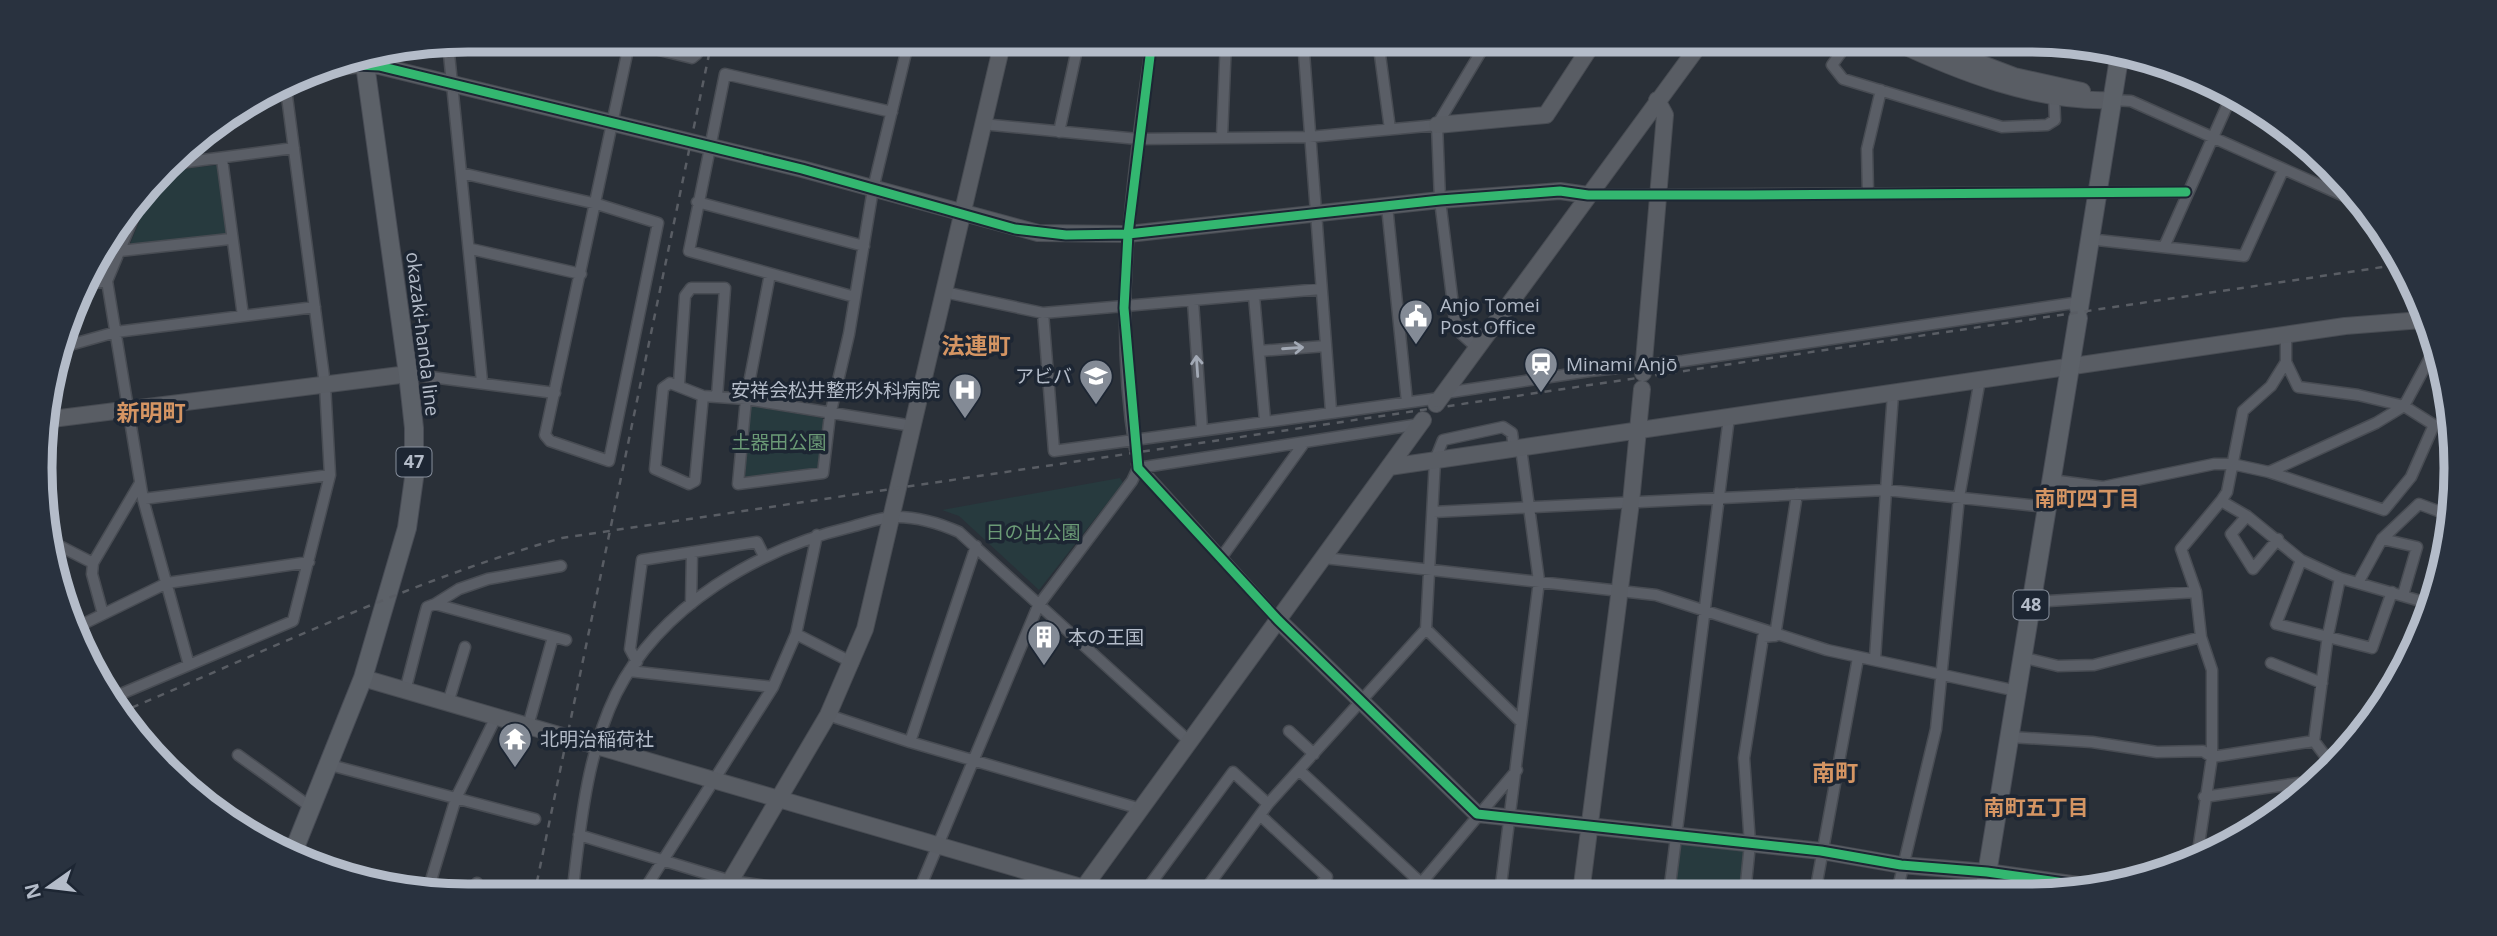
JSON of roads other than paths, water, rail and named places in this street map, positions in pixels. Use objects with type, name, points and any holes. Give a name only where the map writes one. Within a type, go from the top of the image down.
[{"type":"main road","name":"48","points":[[1985,884],[2118,62]]},
{"type":"main road","name":"okazaki-handa line","points":[[296,846],[363,678],[409,516],[414,478],[414,428],[408,374],[366,66]]},
{"type":"street","points":[[461,173],[597,204],[658,222],[609,461],[551,441],[545,435],[597,204],[624,52]]},
{"type":"street","points":[[669,52],[692,58],[697,52]]},
{"type":"street","points":[[770,275],[746,399],[738,484],[823,473],[830,415],[855,297],[873,189],[906,52]]},
{"type":"street","points":[[729,884],[828,715],[853,663],[865,629],[1000,52]]},
{"type":"street","points":[[1059,132],[1076,52]]},
{"type":"street","points":[[1134,444],[1125,308],[1128,233],[1150,52]]},
{"type":"street","points":[[1222,137],[1226,52]]},
{"type":"street","points":[[1304,52],[1331,411]]},
{"type":"street","points":[[1380,52],[1390,129]]},
{"type":"street","points":[[1476,347],[1456,329],[1440,200],[1437,125],[1481,52]]},
{"type":"street","points":[[982,124],[1138,139],[1309,137],[1546,115],[1587,52]]},
{"type":"street","points":[[1440,398],[1690,52]]},
{"type":"street","points":[[1841,52],[1832,65],[1843,79],[2002,127],[2047,125],[2055,120],[2054,96]]},
{"type":"street","points":[[1919,52],[1963,71],[2054,96],[2084,102],[2131,100],[2212,139],[2339,192]]},
{"type":"street","points":[[1951,52],[2014,76],[2111,100]]},
{"type":"street","points":[[449,53],[471,249],[482,382]]},
{"type":"street","points":[[374,63],[613,122],[1038,233],[1128,233],[1440,200],[1560,191],[1588,195],[2186,192]]},
{"type":"street","points":[[855,297],[689,251],[697,202],[725,74],[892,112]]},
{"type":"street","points":[[1868,194],[1867,149],[1881,90]]},
{"type":"street","points":[[120,694],[293,621],[331,475],[325,385],[287,94]]},
{"type":"street","points":[[1582,884],[1631,502],[1660,194],[1665,115],[1657,100]]},
{"type":"street","points":[[2164,247],[2186,192],[2228,103]]},
{"type":"street","points":[[188,162],[294,148]]},
{"type":"street","points":[[222,159],[230,239],[243,317]]},
{"type":"street","points":[[2088,239],[2244,256],[2283,170]]},
{"type":"street","points":[[697,202],[864,246]]},
{"type":"street","points":[[1387,206],[1407,402]]},
{"type":"street","points":[[130,227],[107,281],[143,499],[189,665]]},
{"type":"street","points":[[120,251],[230,239]]},
{"type":"street","points":[[471,249],[581,274]]},
{"type":"street","points":[[96,283],[107,281]]},
{"type":"street","points":[[679,384],[685,296],[691,288],[725,288],[717,397]]},
{"type":"street","points":[[944,292],[1043,313],[1321,289]]},
{"type":"street","points":[[1254,296],[1265,421]]},
{"type":"street","points":[[1193,301],[1202,430]]},
{"type":"street","points":[[72,344],[116,332],[315,307]]},
{"type":"street","points":[[1043,313],[1054,451],[1134,444],[1202,430],[1331,411],[1643,376],[2079,310]]},
{"type":"street","points":[[1389,467],[2345,326],[2417,320]]},
{"type":"street","points":[[2051,480],[2103,487],[2214,464],[2232,464],[2269,472],[2384,510],[2411,477],[2434,425],[2404,406],[2358,395],[2298,387],[2286,362],[2286,336]]},
{"type":"street","points":[[1259,351],[1326,346]]},
{"type":"street","points":[[2269,472],[2376,423],[2404,406],[2429,357]]},
{"type":"street","points":[[2201,846],[2204,797],[2212,757],[2212,670],[2201,637],[2196,592],[2182,549],[2227,492],[2243,411],[2271,386],[2286,362]]},
{"type":"street","points":[[56,418],[408,374],[555,393]]},
{"type":"street","points":[[1898,884],[1936,729],[1959,497],[1980,379]]},
{"type":"street","points":[[703,396],[695,481],[689,484],[655,470],[663,388],[670,383],[679,384],[703,396],[746,399],[830,415],[913,426]]},
{"type":"street","points":[[1875,659],[1893,394]]},
{"type":"street","points":[[1670,884],[1729,417]]},
{"type":"street","points":[[1138,465],[1304,443],[1421,422]]},
{"type":"street","points":[[1086,884],[1421,422]]},
{"type":"street","points":[[1209,884],[1268,804],[1426,629],[1435,460],[1446,437],[1503,427],[1512,433],[1518,448],[1539,581],[1501,884]]},
{"type":"street","points":[[1221,558],[1304,443]]},
{"type":"street","points":[[1138,465],[1278,620],[1477,814],[1821,851],[1901,865],[1987,872],[2031,884]]},
{"type":"street","points":[[921,884],[1038,606],[1132,481],[1138,465]]},
{"type":"street","points":[[143,499],[331,475]]},
{"type":"street","points":[[103,614],[92,574],[93,563],[140,483]]},
{"type":"street","points":[[1433,512],[1886,489],[2047,507]]},
{"type":"street","points":[[1775,636],[1797,494]]},
{"type":"street","points":[[2221,501],[2247,516],[2301,560],[2340,578],[2359,581],[2422,601]]},
{"type":"street","points":[[2359,581],[2382,539],[2419,504],[2442,513]]},
{"type":"street","points":[[2247,516],[2231,534],[2253,569],[2278,539]]},
{"type":"street","points":[[573,884],[579,835],[596,746],[606,716],[629,671],[691,604],[764,556],[817,535],[892,517],[939,523],[959,531],[1190,742]]},
{"type":"street","points":[[648,884],[773,687],[796,634],[817,535]]},
{"type":"street","points":[[2301,560],[2276,624],[2372,648],[2417,547],[2382,539]]},
{"type":"street","points":[[637,662],[630,649],[642,560],[757,542],[764,556]]},
{"type":"street","points":[[60,546],[93,563]]},
{"type":"street","points":[[910,742],[976,546]]},
{"type":"street","points":[[691,604],[692,552]]},
{"type":"street","points":[[1324,558],[1656,595],[1775,636],[1858,658],[1875,659],[2017,691]]},
{"type":"street","points":[[83,624],[167,583],[309,562]]},
{"type":"street","points":[[405,691],[428,607],[459,589],[488,579],[561,565]]},
{"type":"street","points":[[2327,758],[2314,741],[2328,635],[2340,578]]},
{"type":"street","points":[[2031,602],[2196,592]]},
{"type":"street","points":[[435,604],[566,640]]},
{"type":"street","points":[[1426,629],[1521,722]]},
{"type":"street","points":[[796,634],[853,663]]},
{"type":"street","points":[[1746,884],[1750,844],[1744,758],[1763,638],[1775,636]]},
{"type":"street","points":[[528,726],[553,637]]},
{"type":"street","points":[[2021,657],[2058,666],[2094,665],[2201,637]]},
{"type":"street","points":[[448,703],[465,647]]},
{"type":"street","points":[[1816,884],[1858,658]]},
{"type":"street","points":[[2271,663],[2322,683]]},
{"type":"street","points":[[629,671],[773,687]]},
{"type":"street","points":[[363,678],[937,845],[1059,884]]},
{"type":"street","points":[[828,715],[910,742],[1141,808]]},
{"type":"street","points":[[430,882],[456,798],[496,717]]},
{"type":"street","points":[[1289,732],[1314,754]]},
{"type":"street","points":[[2010,737],[2092,742],[2157,752],[2203,751],[2212,757],[2314,741]]},
{"type":"street","points":[[238,755],[312,808]]},
{"type":"street","points":[[330,765],[535,819]]},
{"type":"street","points":[[1300,771],[1421,883],[1517,770]]},
{"type":"street","points":[[1150,884],[1233,772],[1268,804]]},
{"type":"street","points":[[2204,797],[2299,783]]},
{"type":"street","points":[[1260,815],[1327,877],[1321,884]]},
{"type":"street","points":[[579,835],[748,884]]},
{"type":"railway","points":[[536,884],[710,52]]},
{"type":"railway","points":[[129,709],[393,596],[505,555],[562,538],[2392,266]]},
{"type":"place","name":"Anjo Tomei Post Office","points":[[1416,346]]},
{"type":"place","name":"Minami Anjō","points":[[1541,394]]},
{"type":"place","name":"アビバ","points":[[1096,406]]},
{"type":"place","name":"安祥会松井整形外科病院","points":[[965,420]]},
{"type":"place","name":"本の王国","points":[[1044,667]]},
{"type":"place","name":"北明治稲荷社","points":[[515,769]]},
{"type":"district","name":"法連町","points":[[976,346]]},
{"type":"district","name":"新明町","points":[[151,413]]},
{"type":"district","name":"南町四丁目","points":[[2087,499]]},
{"type":"district","name":"南町","points":[[1835,773]]},
{"type":"district","name":"南町五丁目","points":[[2036,808]]},
{"type":"park label","name":"土器田公園","points":[[779,442]]},
{"type":"park label","name":"日の出公園","points":[[1033,532]]}]
